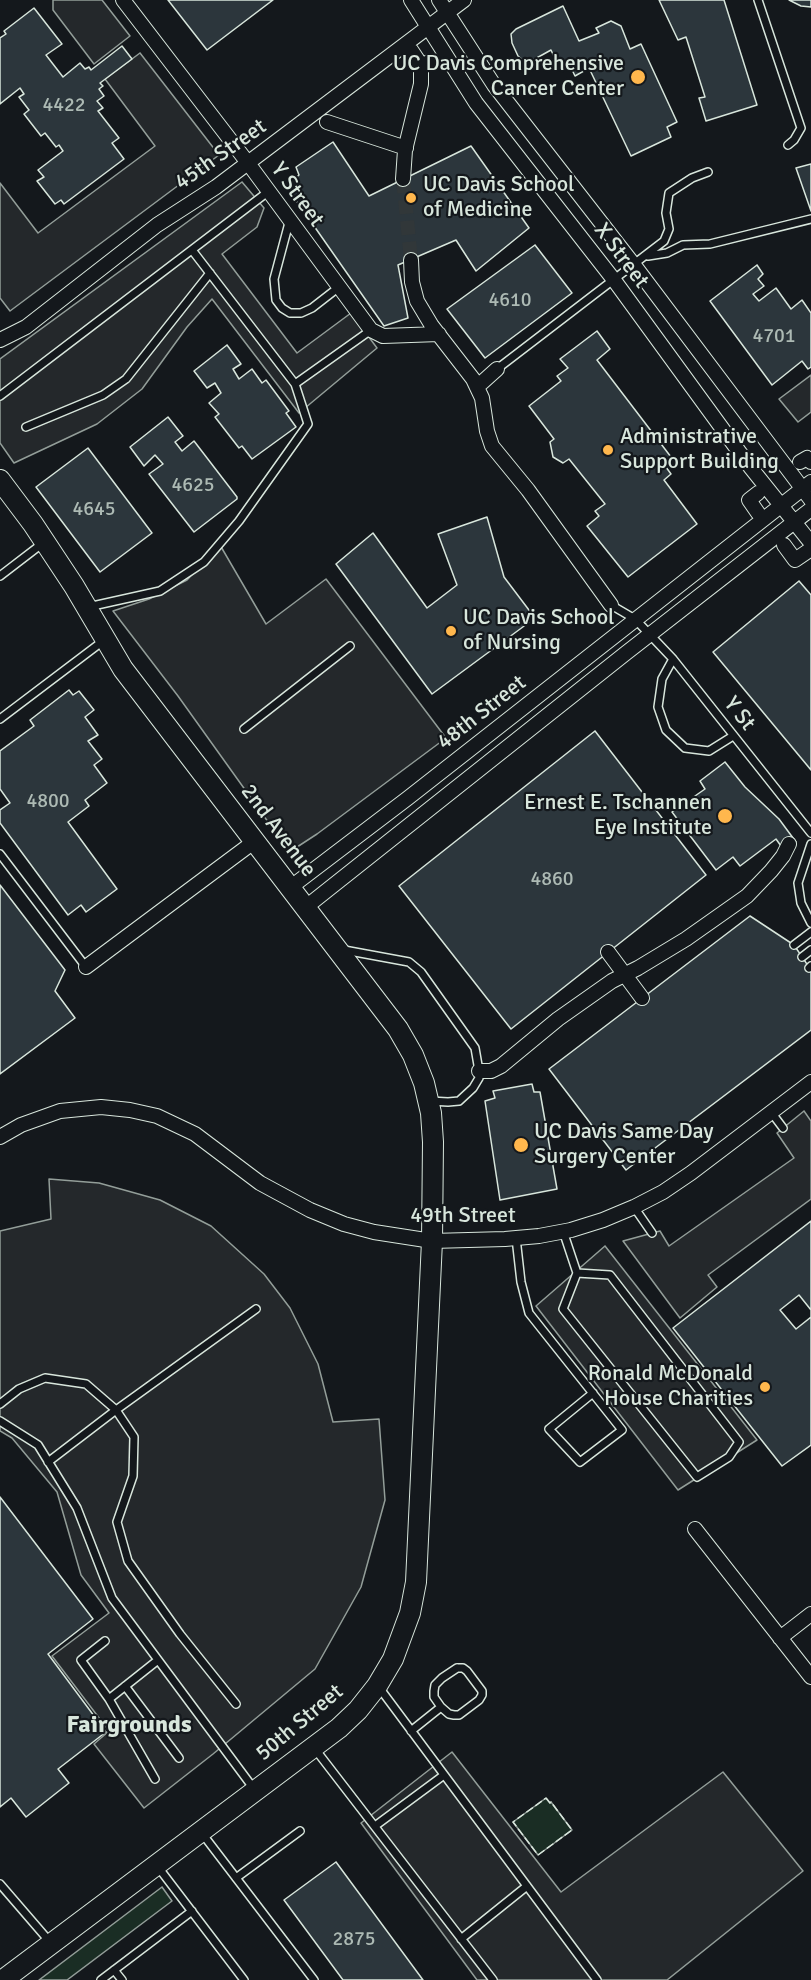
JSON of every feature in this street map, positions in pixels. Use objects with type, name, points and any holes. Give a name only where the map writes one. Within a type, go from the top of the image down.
[{"type":"street","name":"Y Street","points":[[123,0],[248,163],[371,330]]},
{"type":"street","name":"X Street","points":[[411,0],[476,102],[614,280],[751,468],[795,522],[809,547]]},
{"type":"street","name":"X Street","points":[[440,0],[494,85],[640,260],[808,490]]},
{"type":"street","name":"45th Street","points":[[0,340],[26,327],[157,225],[216,187],[464,0]]},
{"type":"street","points":[[403,180],[406,148],[427,63],[411,50]]},
{"type":"street","points":[[327,122],[406,148]]},
{"type":"street","points":[[411,260],[412,282],[417,301],[473,379],[482,398],[487,431],[492,446],[528,490],[611,605]]},
{"type":"street","points":[[371,330],[383,336],[439,334]]},
{"type":"street","points":[[477,387],[497,369]]},
{"type":"street","name":"2nd Avenue","points":[[0,480],[45,542],[123,669],[398,1029],[413,1055],[424,1083],[433,1142],[432,1241]]},
{"type":"street","name":"48th Street","points":[[291,887],[782,506],[808,490]]},
{"type":"street","points":[[748,497],[758,513]]},
{"type":"street","name":"48th Street","points":[[306,907],[811,509]]},
{"type":"street","points":[[784,545],[795,560],[809,547]]},
{"type":"street","points":[[479,1071],[491,1071],[501,1066],[558,1019],[612,981],[686,939],[747,896],[783,856],[792,838]]},
{"type":"street","points":[[86,967],[255,841]]},
{"type":"street","points":[[608,952],[642,998]]},
{"type":"street","name":"49th Street","points":[[0,1137],[21,1125],[60,1111],[101,1107],[130,1110],[158,1116],[195,1134],[260,1183],[310,1210],[344,1224],[374,1232],[432,1241],[516,1238],[563,1231],[603,1220],[663,1192],[811,1082]]},
{"type":"street","name":"50th Street","points":[[3,1980],[339,1728],[358,1710],[377,1686],[393,1659],[410,1612],[416,1582],[432,1241]]},
{"type":"street","points":[[695,1529],[811,1677]]},
{"type":"street","points":[[780,1638],[811,1614]]},
{"type":"lane","points":[[758,0],[801,128],[788,146]]},
{"type":"lane","points":[[497,369],[664,241],[669,229],[666,213],[669,193],[692,178],[708,172]]},
{"type":"lane","points":[[0,396],[269,191]]},
{"type":"lane","points":[[290,219],[274,279],[276,300],[290,313],[301,313],[312,308],[339,287]]},
{"type":"lane","points":[[640,260],[667,253],[682,245],[710,244],[811,219]]},
{"type":"lane","points":[[86,608],[160,591],[204,562],[239,521],[308,424],[295,384],[192,250]]},
{"type":"lane","points":[[26,427],[103,395],[126,379],[210,273]]},
{"type":"lane","points":[[295,384],[371,330]]},
{"type":"lane","points":[[0,576],[45,542]]},
{"type":"lane","name":"Y St","points":[[611,605],[635,619],[673,659],[811,833]]},
{"type":"lane","points":[[0,719],[105,639]]},
{"type":"lane","points":[[244,729],[350,646]]},
{"type":"lane","points":[[673,659],[662,679],[658,707],[666,730],[685,748],[709,751],[733,736]]},
{"type":"lane","points":[[811,844],[798,884],[801,903],[811,923]]},
{"type":"lane","points":[[0,854],[86,967]]},
{"type":"lane","points":[[794,945],[811,932]]},
{"type":"lane","points":[[337,948],[409,962],[421,972],[475,1048],[479,1071],[473,1088],[459,1101],[428,1101]]},
{"type":"lane","points":[[802,957],[811,950]]},
{"type":"lane","points":[[771,1112],[783,1128]]},
{"type":"lane","points":[[634,1207],[652,1233]]},
{"type":"lane","points":[[563,1231],[578,1273],[563,1309],[697,1477],[729,1458],[739,1442],[610,1275],[578,1273]]},
{"type":"lane","points":[[516,1238],[521,1282],[529,1313],[622,1430],[580,1462],[549,1430],[593,1394]]},
{"type":"lane","points":[[48,1462],[256,1309]]},
{"type":"lane","points":[[0,1404],[19,1389],[45,1378],[86,1384],[116,1410],[134,1437],[133,1476],[117,1522],[128,1562],[180,1634],[236,1704]]},
{"type":"lane","points":[[0,1421],[38,1445],[77,1508],[112,1598],[255,1791]]},
{"type":"lane","points":[[105,1641],[81,1660],[109,1699],[155,1779]]},
{"type":"lane","points":[[109,1699],[158,1660]]},
{"type":"lane","points":[[463,1668],[482,1690],[479,1700],[459,1715],[449,1714],[441,1707],[434,1697],[435,1685],[450,1672],[463,1668]]},
{"type":"lane","points":[[125,1686],[179,1758]]},
{"type":"lane","points":[[377,1686],[597,1980]]},
{"type":"lane","points":[[411,1731],[441,1707]]},
{"type":"lane","points":[[314,1747],[493,1980]]},
{"type":"lane","points":[[375,1826],[444,1775]]},
{"type":"lane","points":[[236,1878],[300,1831]]},
{"type":"lane","points":[[200,1832],[314,1980]]},
{"type":"lane","points":[[157,1865],[244,1980]]},
{"type":"lane","points":[[0,1884],[52,1944]]},
{"type":"lane","points":[[461,1939],[526,1886]]},
{"type":"lane","points":[[100,1980],[192,1911]]},
{"type":"lane","points":[[114,1970],[122,1980]]},
{"type":"green space","points":[[546,1798],[572,1830],[538,1855],[513,1822]]},
{"type":"green space","points":[[162,1887],[172,1901],[67,1980],[39,1980]]},
{"type":"shaded area","points":[[53,0],[102,0],[130,36],[94,64],[53,10]]},
{"type":"shaded area","points":[[140,53],[219,155],[10,311],[0,298],[0,183],[38,233],[155,146],[105,79]]},
{"type":"shaded area","points":[[242,182],[264,208],[257,227],[222,254],[297,353],[351,313],[377,348],[299,413],[212,299],[187,327],[142,389],[97,424],[14,463],[0,443],[0,359]]},
{"type":"shaded area","points":[[811,375],[811,412],[798,422],[779,399]]},
{"type":"shaded area","points":[[220,545],[266,624],[326,579],[446,738],[294,849],[276,833],[178,696],[113,611],[149,599],[187,580]]},
{"type":"shaded area","points":[[804,1111],[811,1121],[811,1199],[708,1275],[717,1287],[680,1318],[623,1241],[660,1231],[669,1246],[794,1158],[777,1133]]},
{"type":"shaded area","points":[[49,1179],[99,1183],[160,1200],[211,1226],[264,1274],[290,1308],[318,1364],[333,1422],[379,1419],[385,1500],[361,1587],[315,1669],[144,1808],[94,1744],[109,1731],[52,1656],[109,1613],[81,1575],[57,1492],[12,1438],[0,1431],[0,1231],[51,1219]]},
{"type":"shaded area","points":[[605,1246],[757,1440],[678,1490],[536,1306]]},
{"type":"shaded area","points":[[452,1752],[561,1892],[723,1772],[803,1871],[667,1980],[477,1980],[361,1823]]},
{"type":"building","points":[[168,0],[273,0],[207,50]]},
{"type":"building","points":[[659,0],[724,0],[757,105],[706,121],[699,98],[705,97],[686,37],[678,40]]},
{"type":"building","points":[[789,0],[811,0],[811,7],[801,6]]},
{"type":"building","points":[[563,6],[579,41],[599,33],[596,28],[611,21],[621,26],[630,49],[641,44],[677,122],[667,127],[671,137],[631,156],[589,68],[575,76],[567,59],[558,65],[551,50],[533,60],[524,61],[518,56],[511,34],[516,29]]},
{"type":"building","points":[[34,8],[62,44],[46,55],[63,77],[80,63],[85,69],[89,67],[91,70],[122,46],[132,59],[100,83],[103,86],[99,89],[104,96],[97,101],[103,108],[98,111],[119,138],[112,143],[124,159],[64,204],[61,200],[55,204],[37,181],[44,177],[38,170],[63,151],[59,145],[56,147],[45,133],[41,136],[24,114],[29,110],[19,97],[24,94],[20,88],[0,104],[0,38],[6,34],[4,31]]},
{"type":"building","name":"UC Davis School of Medicine","points":[[333,142],[369,196],[471,146],[529,228],[476,271],[456,240],[398,265],[408,318],[384,326],[286,186],[299,175],[296,167]]},
{"type":"building","points":[[811,164],[811,211],[796,168]]},
{"type":"building","points":[[535,245],[572,293],[485,358],[447,309]]},
{"type":"building","points":[[757,265],[763,274],[758,279],[764,286],[753,294],[759,301],[776,288],[791,309],[802,300],[811,313],[811,367],[808,369],[802,361],[772,385],[710,301]]},
{"type":"building","name":"Administrative Support Building","points":[[597,331],[610,349],[597,360],[671,457],[663,463],[671,474],[664,480],[697,524],[628,577],[587,526],[599,516],[595,511],[605,504],[569,459],[563,463],[553,457],[550,442],[554,439],[529,406],[561,381],[557,376],[568,368],[560,359]]},
{"type":"building","points":[[227,345],[241,364],[233,369],[239,379],[252,369],[262,383],[266,380],[289,411],[286,413],[296,427],[252,459],[242,446],[239,448],[215,417],[219,414],[209,403],[221,393],[215,383],[207,388],[194,371]]},
{"type":"building","points":[[168,417],[183,436],[175,442],[182,451],[194,441],[237,497],[194,532],[149,474],[163,464],[155,455],[144,466],[130,447]]},
{"type":"building","points":[[88,448],[152,533],[100,572],[36,487]]},
{"type":"building","points":[[487,517],[504,577],[535,618],[432,694],[336,564],[373,533],[427,608],[457,585],[438,534]]},
{"type":"building","points":[[799,581],[811,595],[811,770],[713,652]]},
{"type":"building","points":[[69,690],[73,695],[79,691],[94,710],[85,717],[98,735],[88,741],[102,759],[94,765],[107,783],[85,800],[89,806],[68,822],[117,889],[86,912],[81,905],[68,915],[0,823],[0,810],[10,803],[0,789],[0,751],[34,726],[30,720]]},
{"type":"building","points":[[595,731],[706,875],[511,1029],[399,886]]},
{"type":"building","name":"Ernest E. Tschannen Eye Institute","points":[[725,762],[745,787],[779,819],[796,842],[781,846],[776,839],[740,866],[733,857],[716,870],[672,812],[705,789],[700,781]]},
{"type":"building","points":[[0,885],[65,970],[55,991],[75,1018],[0,1074]]},
{"type":"building","points":[[750,916],[794,945],[811,970],[811,1030],[626,1170],[549,1069]]},
{"type":"building","name":"UC Davis Same Day Surgery Center","points":[[532,1084],[534,1092],[540,1092],[557,1189],[500,1200],[485,1101],[495,1098],[493,1091]]},
{"type":"building","name":"Ronald McDonald House Charities","points":[[811,1221],[811,1445],[782,1466],[673,1328]]},
{"type":"building","points":[[799,1295],[811,1310],[811,1317],[796,1329],[780,1310]]},
{"type":"building","points":[[0,1497],[93,1619],[48,1654],[106,1732],[58,1769],[69,1783],[26,1817],[11,1798],[0,1807]]},
{"type":"building","points":[[336,1862],[423,1980],[343,1980],[284,1900]]},
{"type":"tunnel","points":[[403,179],[411,260]]},
{"type":"fence","points":[[546,1798],[572,1830],[538,1855],[513,1822],[546,1798]]},
{"type":"place","name":"UC Davis Comprehensive Cancer Center","points":[[638,77]]},
{"type":"place","name":"UC Davis School of Medicine","points":[[411,198]]},
{"type":"place","name":"Administrative Support Building","points":[[608,450]]},
{"type":"place","name":"UC Davis School of Nursing","points":[[451,631]]},
{"type":"place","name":"Ernest E. Tschannen Eye Institute","points":[[725,816]]},
{"type":"place","name":"UC Davis Same Day Surgery Center","points":[[521,1145]]},
{"type":"place","name":"Ronald McDonald House Charities","points":[[765,1387]]},
{"type":"district","name":"Fairgrounds","points":[[129,1726]]}]
